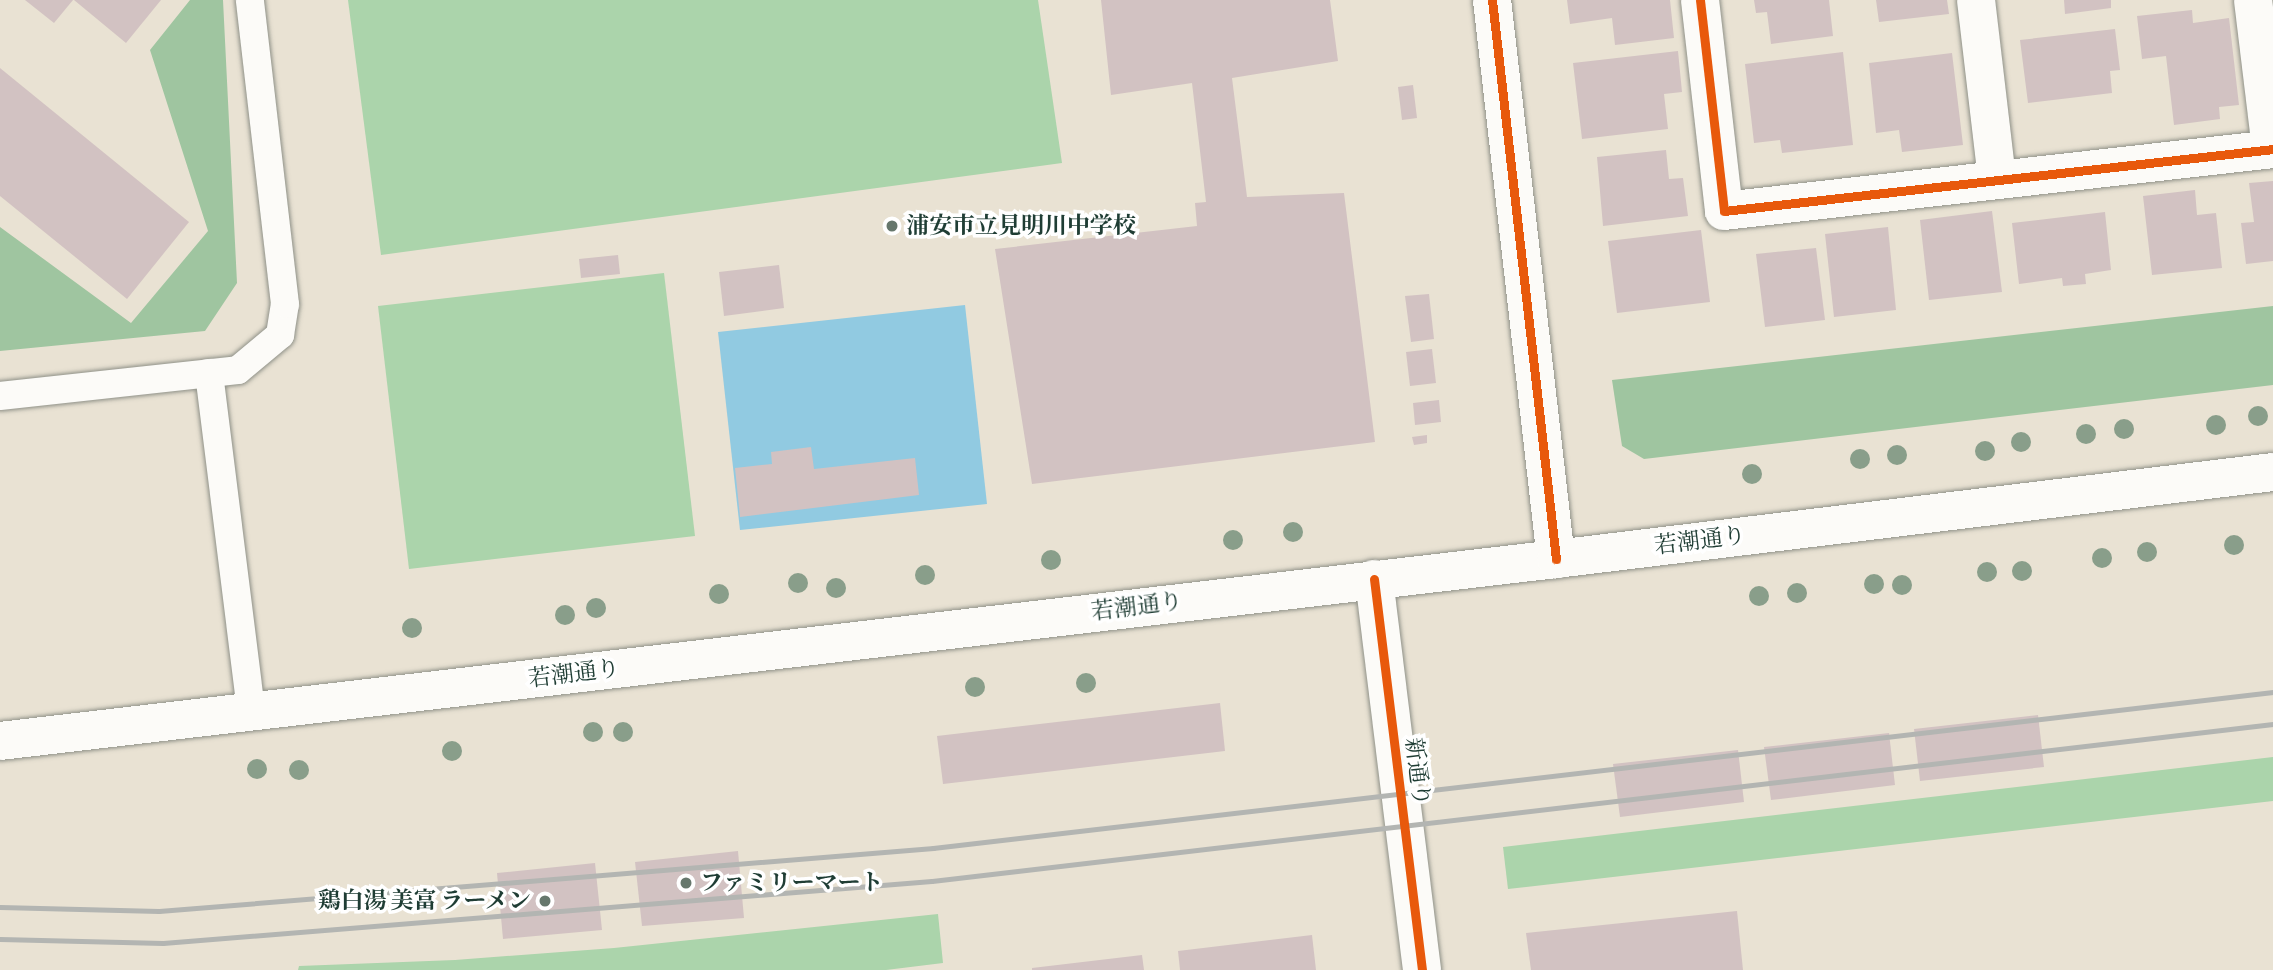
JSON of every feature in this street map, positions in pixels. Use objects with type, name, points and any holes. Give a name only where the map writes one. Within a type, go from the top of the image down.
[{"type":"main road","points":[[1492,0],[1556,559]]},
{"type":"main road","points":[[1700,0],[1724,211],[2272,149],[2253,0]]},
{"type":"main road","points":[[1976,0],[1997,180]]},
{"type":"main road","name":"若潮通り","points":[[0,741],[1556,559],[2273,472]]},
{"type":"main road","name":"新通り","points":[[1374,579],[1422,970]]},
{"type":"lane","points":[[0,396],[237,370],[281,335],[285,304],[250,0]]},
{"type":"lane","points":[[209,373],[251,712]]},
{"type":"green space","points":[[190,0],[223,0],[237,283],[205,331],[0,351],[0,227],[131,323],[208,231],[150,50]]},
{"type":"green space","points":[[348,0],[1038,0],[1062,163],[381,255]]},
{"type":"green space","points":[[664,273],[695,536],[409,569],[378,306]]},
{"type":"green space","points":[[2273,306],[2273,385],[1644,459],[1622,446],[1612,380]]},
{"type":"green space","points":[[2273,757],[2273,801],[1508,889],[1503,847]]},
{"type":"green space","points":[[938,914],[943,963],[886,970],[298,970],[299,966],[455,960],[614,948]]},
{"type":"water","points":[[965,305],[987,504],[740,530],[718,332]]},
{"type":"building","points":[[25,0],[73,0],[54,23]]},
{"type":"building","points":[[74,0],[161,0],[126,43]]},
{"type":"building","points":[[1101,0],[1330,0],[1338,61],[1232,78],[1247,197],[1344,193],[1375,442],[1032,484],[995,249],[1197,226],[1195,203],[1206,202],[1192,83],[1111,95]]},
{"type":"building","points":[[1567,0],[1670,0],[1674,38],[1615,45],[1612,18],[1570,24]]},
{"type":"building","points":[[1754,0],[1829,0],[1833,36],[1771,44],[1767,12],[1756,13]]},
{"type":"building","points":[[1876,0],[1947,0],[1949,14],[1879,22]]},
{"type":"building","points":[[2064,0],[2111,0],[2111,8],[2065,14]]},
{"type":"building","points":[[2192,10],[2193,23],[2229,18],[2239,105],[2219,107],[2220,119],[2174,125],[2166,56],[2142,59],[2137,16]]},
{"type":"building","points":[[2115,29],[2120,70],[2110,71],[2112,93],[2028,103],[2020,40]]},
{"type":"building","points":[[1678,51],[1682,92],[1664,94],[1668,129],[1582,139],[1573,63]]},
{"type":"building","points":[[1843,52],[1853,145],[1782,153],[1780,140],[1754,143],[1745,64]]},
{"type":"building","points":[[1952,53],[1963,145],[1902,152],[1899,130],[1876,133],[1869,63]]},
{"type":"building","points":[[0,68],[189,222],[127,299],[0,196]]},
{"type":"building","points":[[1413,85],[1417,118],[1402,120],[1398,87]]},
{"type":"building","points":[[1666,150],[1669,179],[1683,178],[1688,216],[1603,226],[1597,157]]},
{"type":"building","points":[[2273,181],[2273,261],[2246,264],[2241,223],[2254,222],[2249,183]]},
{"type":"building","points":[[2195,190],[2197,215],[2216,213],[2222,268],[2152,275],[2143,196]]},
{"type":"building","points":[[1992,211],[2002,292],[1929,300],[1920,220]]},
{"type":"building","points":[[2105,212],[2111,270],[2085,274],[2086,284],[2063,286],[2062,278],[2019,284],[2012,223]]},
{"type":"building","points":[[1888,227],[1896,310],[1834,317],[1825,234]]},
{"type":"building","points":[[1701,230],[1710,302],[1617,313],[1608,241]]},
{"type":"building","points":[[1816,248],[1825,320],[1765,327],[1756,254]]},
{"type":"building","points":[[618,255],[620,274],[581,278],[579,259]]},
{"type":"building","points":[[779,265],[784,308],[724,316],[719,272]]},
{"type":"building","points":[[1429,294],[1434,339],[1411,342],[1405,296]]},
{"type":"building","points":[[1432,349],[1436,383],[1410,386],[1406,352]]},
{"type":"building","points":[[1439,400],[1441,422],[1415,425],[1413,403]]},
{"type":"building","points":[[1427,435],[1427,443],[1414,445],[1412,437]]},
{"type":"building","points":[[811,447],[814,469],[915,458],[919,495],[740,517],[735,468],[772,464],[771,452]]},
{"type":"building","points":[[1220,703],[1225,751],[943,784],[937,736]]},
{"type":"building","points":[[2038,715],[2044,767],[1920,781],[1914,729]]},
{"type":"building","points":[[1889,733],[1895,785],[1771,800],[1764,747]]},
{"type":"building","points":[[1738,750],[1744,802],[1620,817],[1613,764]]},
{"type":"building","points":[[738,851],[744,918],[642,926],[635,862]]},
{"type":"building","points":[[595,863],[602,930],[503,939],[497,873]]},
{"type":"building","points":[[1737,911],[1743,970],[1531,970],[1526,933]]},
{"type":"building","points":[[1312,935],[1316,970],[1180,970],[1178,951]]},
{"type":"building","points":[[1142,955],[1144,970],[1032,970],[1032,968]]},
{"type":"railway","points":[[0,907],[159,911],[933,848],[2273,692]]},
{"type":"railway","points":[[0,939],[163,943],[932,881],[2273,724]]},
{"type":"cycle path","points":[[1492,0],[1556,559]]},
{"type":"cycle path","points":[[1700,0],[1724,211],[2273,149]]},
{"type":"cycle path","points":[[1374,579],[1422,970]]},
{"type":"place","name":"浦安市立見明川中学校","points":[[892,226]]},
{"type":"place","name":"ファミリーマート","points":[[686,883]]},
{"type":"place","name":"鶏白湯 美富 ラーメン","points":[[545,901]]}]
